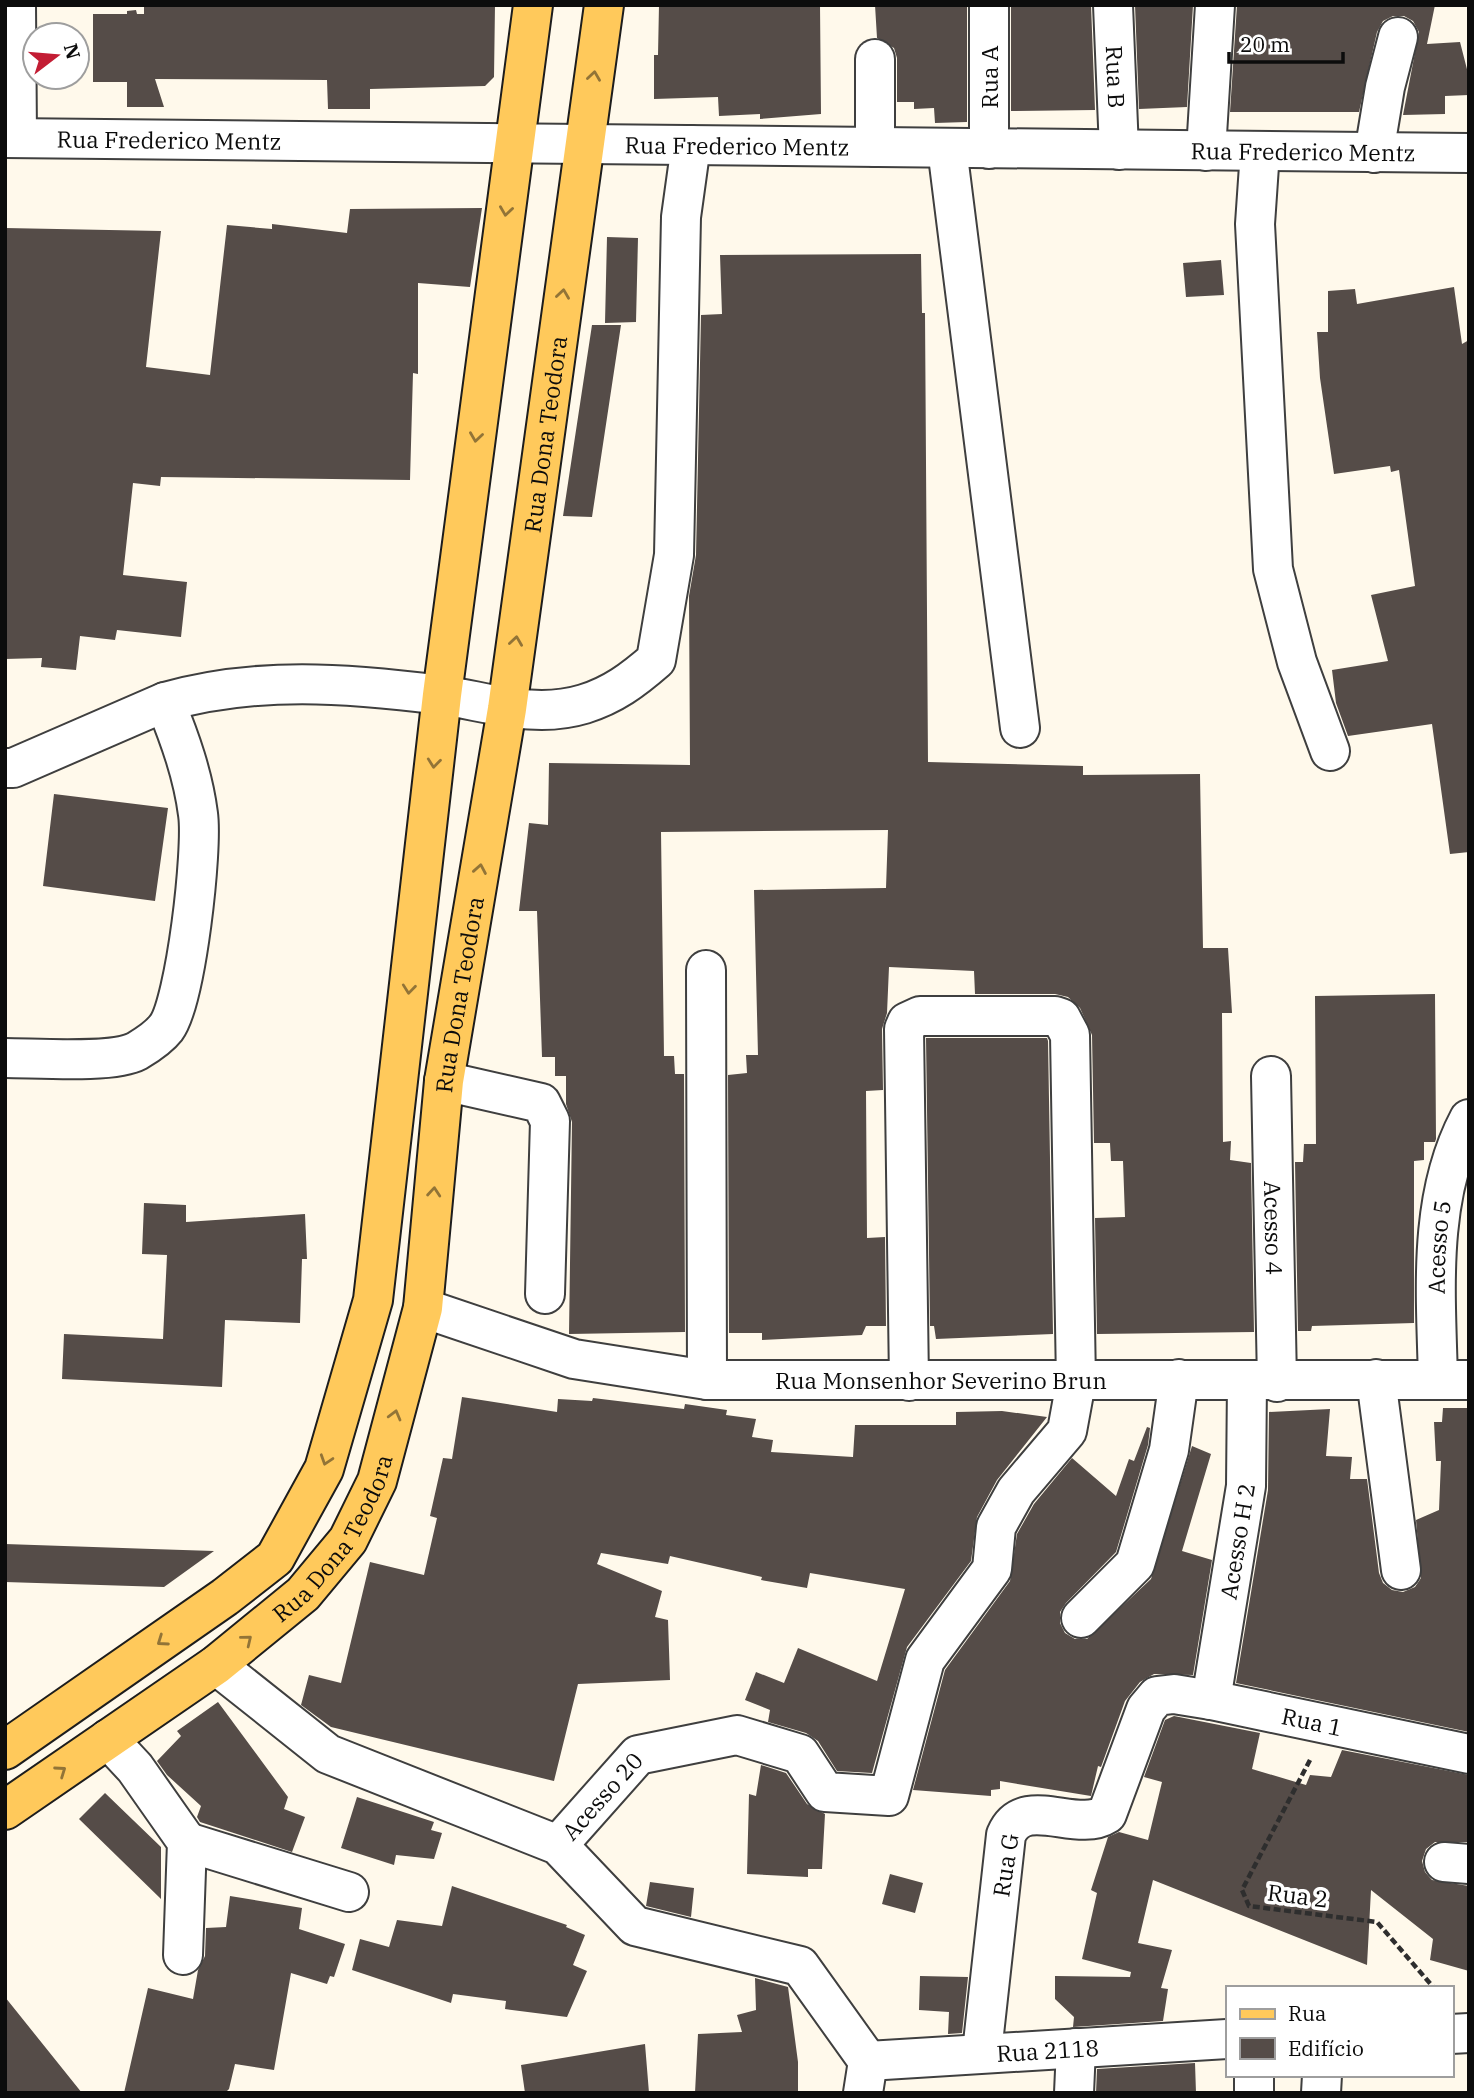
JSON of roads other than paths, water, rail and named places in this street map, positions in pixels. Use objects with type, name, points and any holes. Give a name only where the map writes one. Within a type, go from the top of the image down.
[{"type":"main road","name":"Rua Dona Teodora","points":[[5,1750],[225,1597],[275,1558],[324,1469],[373,1300],[442,695],[533,5]]},
{"type":"main road","name":"Rua Dona Teodora","points":[[5,1810],[216,1665],[303,1594],[348,1540],[377,1481],[423,1308],[444,1081],[507,709],[604,5]]},
{"type":"street","points":[[11,138],[16,5]]},
{"type":"street","name":"Rua A","points":[[989,5],[989,149]]},
{"type":"street","name":"Rua B","points":[[1113,5],[1119,150]]},
{"type":"street","points":[[1206,151],[1215,5]]},
{"type":"street","points":[[1374,153],[1385,87],[1398,37]]},
{"type":"street","points":[[875,59],[875,148]]},
{"type":"street","name":"Rua Frederico Mentz","points":[[11,138],[1469,153]]},
{"type":"street","points":[[5,768],[13,768],[165,702],[205,691],[250,684],[306,684],[442,695],[526,711],[582,705],[623,689],[656,660],[674,555],[681,217],[691,145]]},
{"type":"street","points":[[947,148],[1020,728]]},
{"type":"street","points":[[1260,151],[1255,224],[1273,569],[1297,662],[1329,751]]},
{"type":"street","points":[[5,1058],[111,1057],[134,1053],[167,1027],[176,1007],[198,879],[198,816],[187,758],[165,702]]},
{"type":"street","points":[[706,970],[707,1380]]},
{"type":"street","points":[[909,1381],[904,1029],[907,1022],[920,1016],[1055,1016],[1066,1023],[1070,1035],[1076,1382]]},
{"type":"street","name":"Acesso 4","points":[[1262,1381],[1271,1076]]},
{"type":"street","points":[[444,1081],[541,1103],[550,1121],[545,1294]]},
{"type":"street","name":"Acesso 5","points":[[1453,1380],[1435,1247],[1455,1144],[1469,1119]]},
{"type":"street","name":"Rua Monsenhor Severino Brun","points":[[423,1308],[574,1359],[707,1380],[1453,1380]]},
{"type":"street","points":[[1081,1618],[1135,1563],[1169,1450],[1179,1379]]},
{"type":"street","points":[[1376,1379],[1401,1570]]},
{"type":"street","name":"Acesso H 2","points":[[1211,1700],[1262,1381]]},
{"type":"street","name":"Acesso 20","points":[[216,1665],[327,1754],[558,1845],[638,1755],[737,1735],[800,1754],[825,1792],[889,1796],[925,1660],[992,1569],[996,1527],[1016,1491],[1067,1432],[1076,1382]]},
{"type":"street","name":"Rua 1","points":[[1157,1696],[1174,1694],[1211,1700],[1469,1754]]},
{"type":"street","name":"Rua G","points":[[982,2052],[1006,1835],[1011,1824],[1020,1816],[1089,1821],[1107,1814],[1146,1709],[1157,1696]]},
{"type":"street","points":[[108,1739],[135,1768],[187,1842],[183,1955]]},
{"type":"street","points":[[187,1842],[349,1892]]},
{"type":"street","points":[[558,1845],[635,1926],[800,1966],[865,2077]]},
{"type":"street","name":"Rua 2118","points":[[865,2077],[982,2052],[1226,2039]]},
{"type":"street","points":[[1074,2093],[1076,2048]]}]
